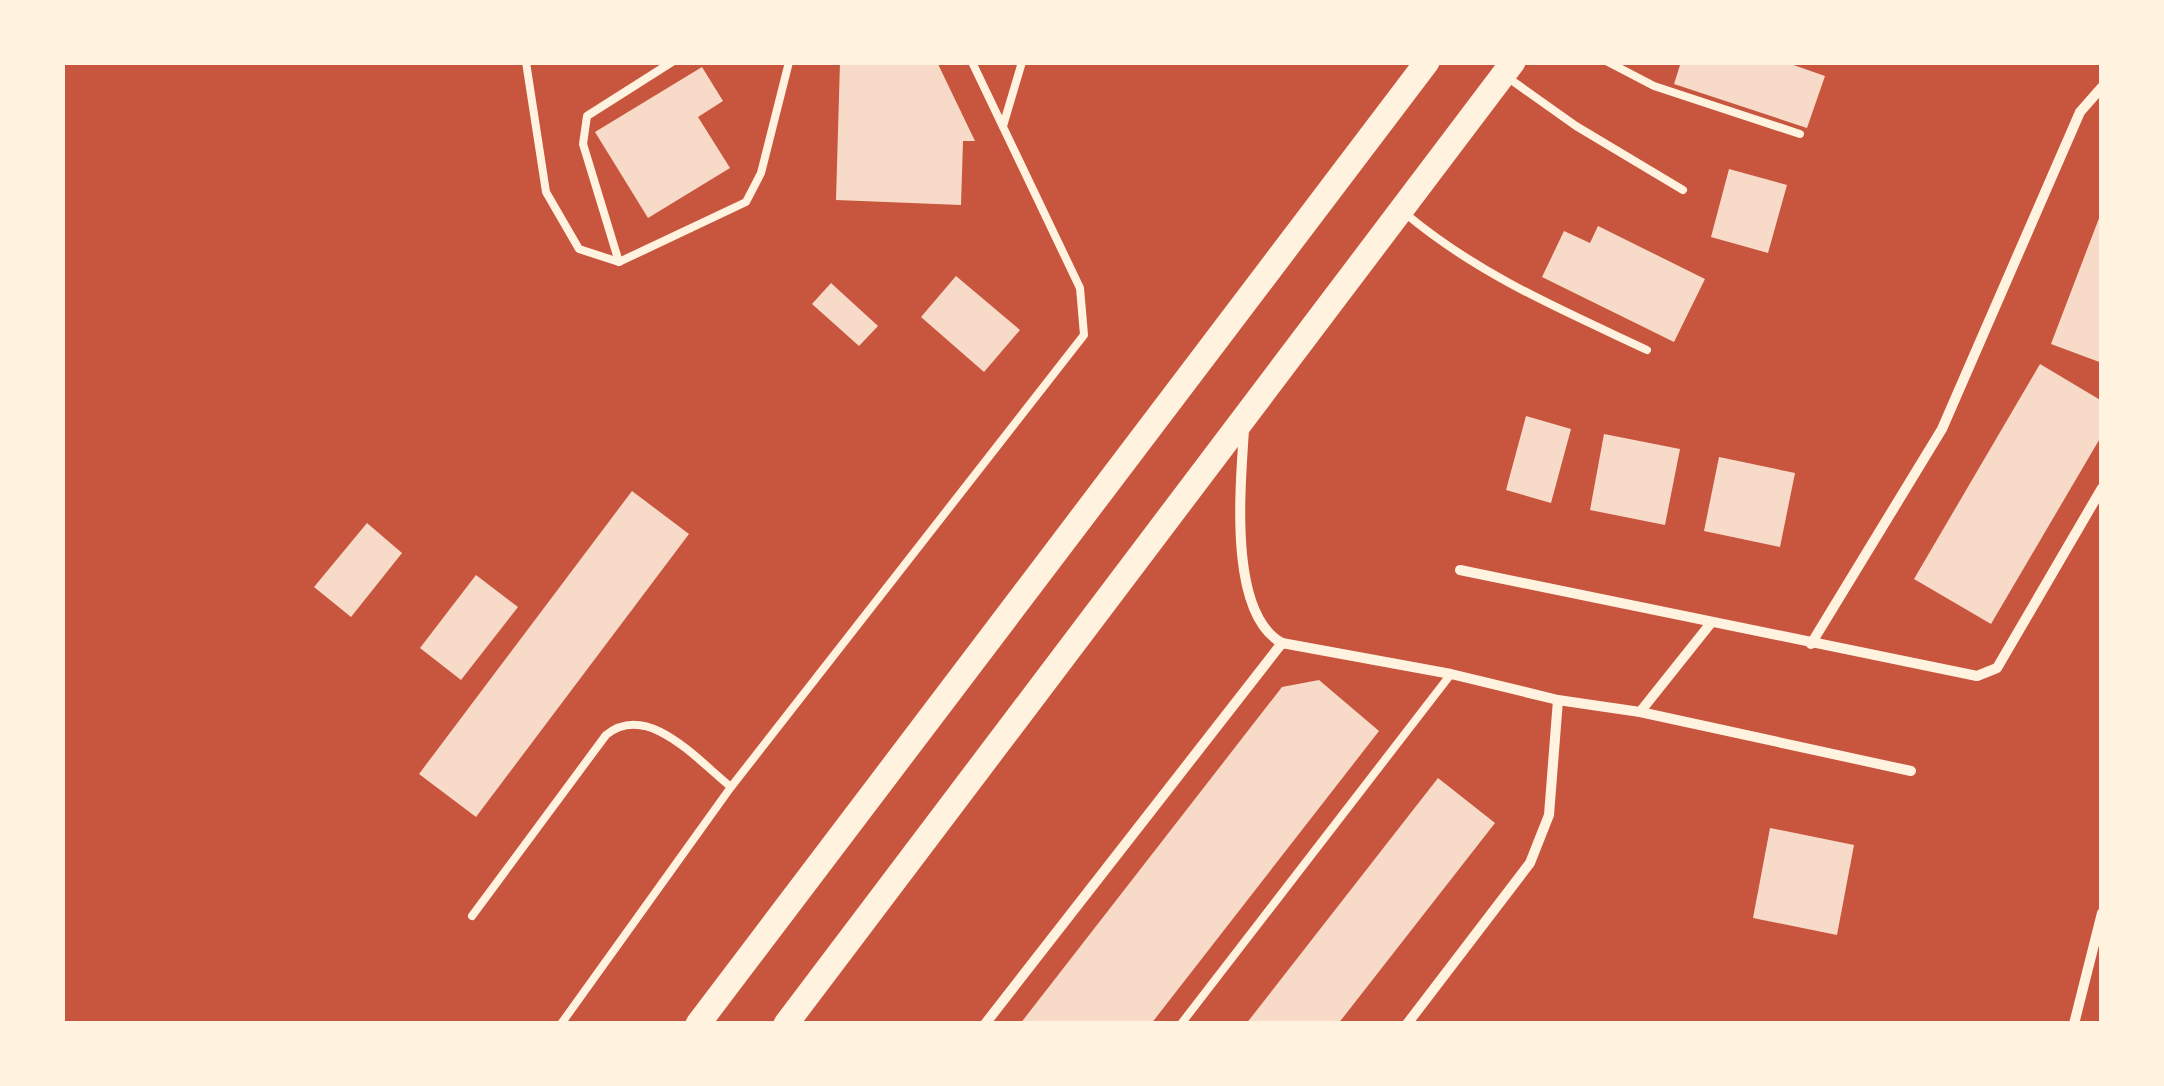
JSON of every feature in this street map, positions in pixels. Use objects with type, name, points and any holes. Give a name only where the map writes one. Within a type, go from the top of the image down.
[{"type":"main road","points":[[698,1024],[1427,62]]},
{"type":"main road","points":[[786,1024],[1508,69]]},
{"type":"street","points":[[1811,644],[1942,429],[2080,112],[2102,87]]},
{"type":"street","points":[[1245,413],[1240,494],[1244,573],[1259,618],[1282,643],[1452,674],[1558,700],[1640,712],[1911,772]]},
{"type":"street","points":[[1460,570],[1977,676],[1997,668],[2102,488]]},
{"type":"street","points":[[1640,712],[1711,623]]},
{"type":"street","points":[[985,1024],[1282,643]]},
{"type":"street","points":[[1406,1024],[1530,862],[1544,836],[1558,700]]},
{"type":"street","points":[[2074,1024],[2102,913]]},
{"type":"lane","points":[[526,62],[546,192],[580,249],[619,262],[746,202],[761,173],[789,62]]},
{"type":"lane","points":[[619,262],[583,144],[588,116],[672,62]]},
{"type":"lane","points":[[562,1024],[731,786],[1084,335],[1080,288],[972,62]]},
{"type":"lane","points":[[1003,126],[1022,62]]},
{"type":"lane","points":[[1608,62],[1654,86],[1800,134]]},
{"type":"lane","points":[[1508,69],[1544,106],[1683,190]]},
{"type":"lane","points":[[1402,211],[1448,250],[1493,276],[1647,350]]},
{"type":"lane","points":[[1182,1024],[1452,674]]},
{"type":"lane","points":[[472,916],[606,735],[620,724],[634,722],[662,732],[731,786]]},
{"type":"building","points":[[840,62],[937,62],[975,141],[963,141],[961,205],[836,200]]},
{"type":"building","points":[[1681,62],[1785,62],[1825,76],[1807,128],[1674,84]]},
{"type":"building","points":[[702,67],[723,101],[698,117],[730,168],[648,218],[595,132]]},
{"type":"building","points":[[1729,169],[1787,185],[1768,253],[1711,237]]},
{"type":"building","points":[[2102,213],[2102,363],[2051,344]]},
{"type":"building","points":[[1598,226],[1705,279],[1674,342],[1542,277],[1564,231],[1590,243]]},
{"type":"building","points":[[956,276],[1020,330],[984,372],[921,317]]},
{"type":"building","points":[[831,283],[878,326],[859,346],[812,304]]},
{"type":"building","points":[[2040,364],[2102,401],[2102,435],[1991,624],[1914,579]]},
{"type":"building","points":[[1526,416],[1571,429],[1551,503],[1506,490]]},
{"type":"building","points":[[1604,434],[1680,449],[1665,525],[1590,510]]},
{"type":"building","points":[[1719,457],[1795,473],[1780,547],[1704,531]]},
{"type":"building","points":[[632,491],[689,534],[476,817],[419,774]]},
{"type":"building","points":[[367,523],[402,553],[351,617],[314,587]]},
{"type":"building","points":[[476,575],[518,607],[461,680],[420,648]]},
{"type":"building","points":[[1319,680],[1379,731],[1151,1024],[1020,1024],[1282,687]]},
{"type":"building","points":[[1438,778],[1495,823],[1338,1024],[1246,1024]]},
{"type":"building","points":[[1770,828],[1854,845],[1837,935],[1753,918]]}]
